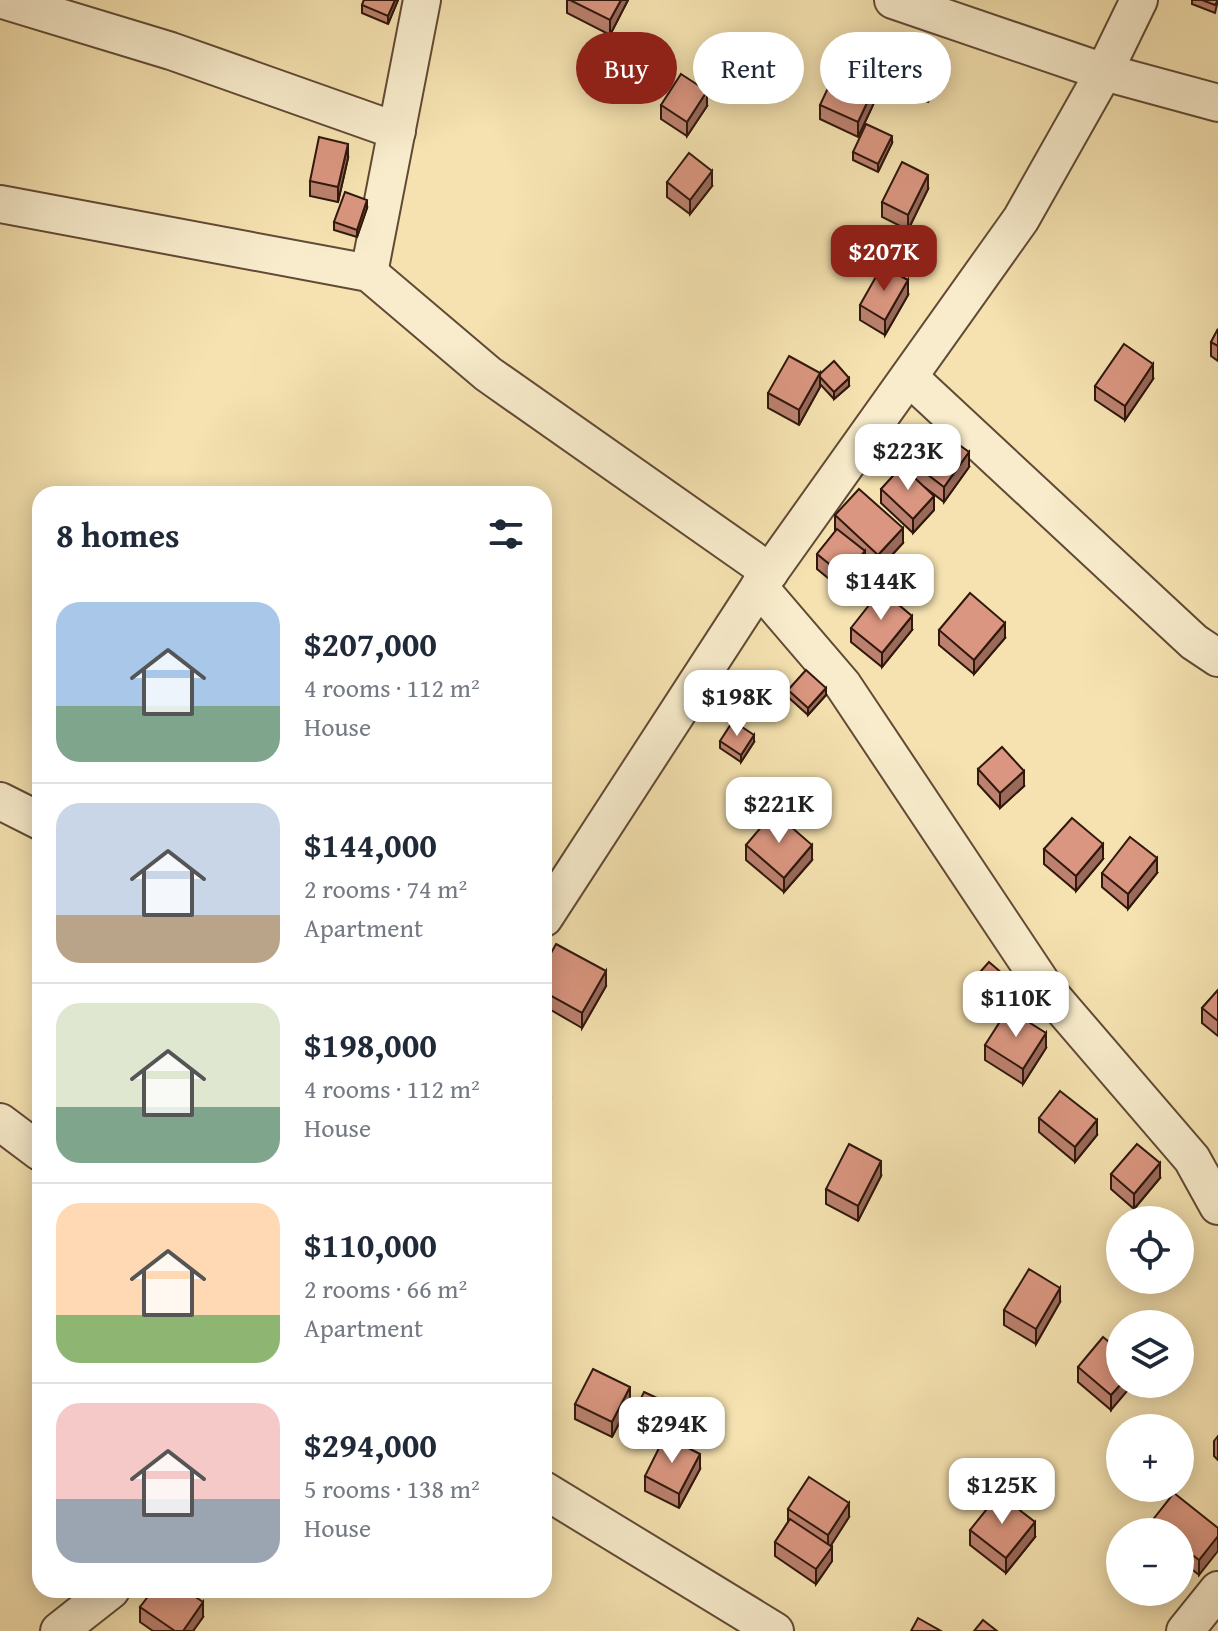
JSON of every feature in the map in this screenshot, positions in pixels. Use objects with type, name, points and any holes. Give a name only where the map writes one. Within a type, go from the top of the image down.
[{"type":"street","points":[[3,0],[171,51],[397,131]]},
{"type":"street","points":[[369,273],[422,0]]},
{"type":"street","points":[[893,0],[1104,72],[1218,103]]},
{"type":"street","points":[[552,906],[764,580],[1021,219],[1104,72],[1139,0]]},
{"type":"street","points":[[0,204],[369,273],[488,374],[764,580],[843,685],[1045,988],[1192,1159],[1218,1206]]},
{"type":"street","points":[[909,377],[1194,642],[1218,658]]},
{"type":"street","points":[[0,801],[32,817]]},
{"type":"street","points":[[0,1122],[32,1146]]},
{"type":"street","points":[[552,1495],[775,1631]]},
{"type":"street","points":[[1185,1631],[1218,1590]]},
{"type":"street","points":[[59,1631],[101,1598]]},
{"type":"building","points":[[364,0],[395,0],[388,16],[362,5]]},
{"type":"building","points":[[570,0],[621,0],[610,20]]},
{"type":"building","points":[[681,74],[693,82],[693,104],[699,104],[687,122],[661,105],[677,104],[677,80]]},
{"type":"building","points":[[820,104],[866,104],[858,122]]},
{"type":"building","points":[[866,124],[892,136],[878,164],[853,152]]},
{"type":"building","points":[[319,137],[348,144],[338,187],[310,181]]},
{"type":"building","points":[[689,153],[712,171],[690,200],[667,182]]},
{"type":"building","points":[[902,162],[928,175],[908,215],[882,202]]},
{"type":"building","points":[[345,192],[367,200],[357,230],[334,222]]},
{"type":"building","points":[[882,266],[908,280],[885,320],[860,305]]},
{"type":"building","points":[[1218,329],[1218,346],[1211,342]]},
{"type":"building","points":[[1124,344],[1153,364],[1125,406],[1095,386]]},
{"type":"building","points":[[789,356],[820,373],[799,410],[768,393]]},
{"type":"building","points":[[834,361],[849,378],[834,392],[820,374]]},
{"type":"building","points":[[940,431],[969,452],[944,487],[915,465]]},
{"type":"building","points":[[902,466],[934,496],[913,519],[881,489]]},
{"type":"building","points":[[859,489],[903,528],[878,555],[835,515]]},
{"type":"building","points":[[837,529],[865,551],[844,576],[817,554]]},
{"type":"building","points":[[881,590],[912,616],[882,653],[851,628]]},
{"type":"building","points":[[970,593],[1005,623],[974,660],[939,630]]},
{"type":"building","points":[[806,670],[826,688],[808,708],[788,690]]},
{"type":"building","points":[[733,721],[754,735],[741,755],[720,741]]},
{"type":"building","points":[[1002,747],[1024,771],[1000,793],[978,769]]},
{"type":"building","points":[[774,812],[812,845],[784,878],[746,845]]},
{"type":"building","points":[[1072,818],[1103,844],[1076,876],[1044,849]]},
{"type":"building","points":[[1130,837],[1157,858],[1128,894],[1102,873]]},
{"type":"building","points":[[556,944],[606,971],[582,1013],[552,996],[552,951]]},
{"type":"building","points":[[989,962],[1010,980],[994,998],[973,980]]},
{"type":"building","points":[[1218,990],[1218,1021],[1202,1008]]},
{"type":"building","points":[[1008,1009],[1046,1033],[1023,1069],[985,1045]]},
{"type":"building","points":[[1060,1091],[1097,1120],[1075,1147],[1039,1118]]},
{"type":"building","points":[[849,1144],[881,1161],[858,1206],[826,1189]]},
{"type":"building","points":[[1137,1144],[1160,1163],[1134,1194],[1111,1174]]},
{"type":"building","points":[[1029,1269],[1060,1288],[1036,1329],[1004,1310]]},
{"type":"building","points":[[1103,1337],[1106,1339],[1106,1391],[1078,1367]]},
{"type":"building","points":[[593,1369],[630,1387],[612,1422],[575,1404]]},
{"type":"building","points":[[644,1392],[672,1405],[659,1432],[631,1419]]},
{"type":"building","points":[[665,1436],[700,1454],[679,1494],[645,1476]]},
{"type":"building","points":[[809,1477],[849,1503],[828,1535],[788,1509]]},
{"type":"building","points":[[999,1494],[1035,1522],[1006,1558],[970,1530]]},
{"type":"building","points":[[1167,1502],[1185,1502],[1218,1528],[1218,1536],[1199,1560],[1194,1556],[1194,1518],[1154,1518]]},
{"type":"building","points":[[790,1519],[832,1547],[816,1569],[775,1542]]},
{"type":"building","points":[[147,1598],[197,1598],[203,1602],[183,1631],[175,1631],[140,1607]]},
{"type":"building","points":[[918,1618],[941,1631],[911,1631]]},
{"type":"building","points":[[983,1620],[997,1631],[974,1631]]}]
